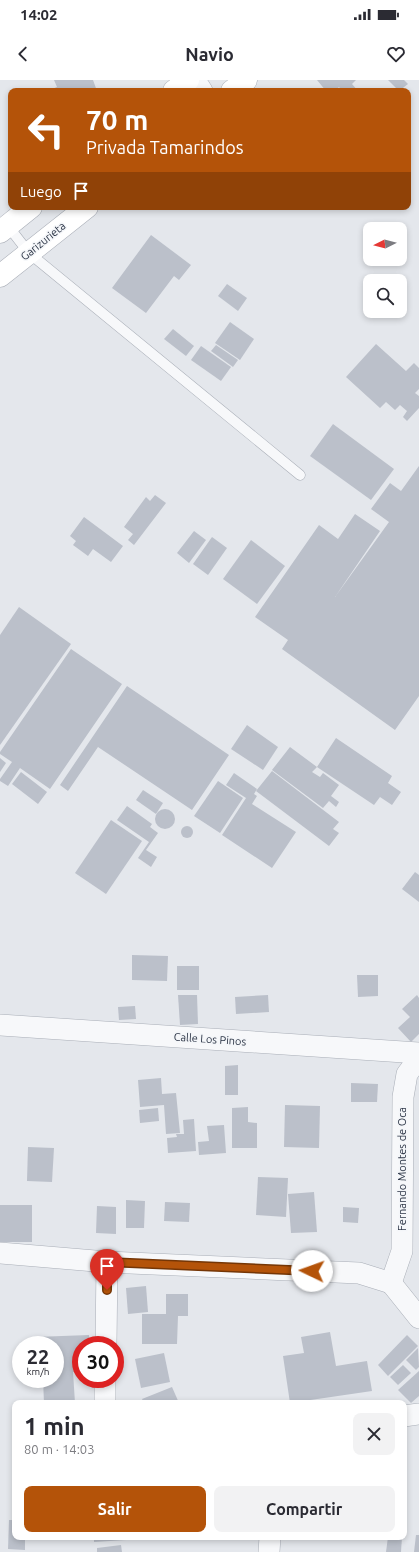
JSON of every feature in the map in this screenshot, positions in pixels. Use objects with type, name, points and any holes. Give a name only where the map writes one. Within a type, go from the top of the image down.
[{"type":"main road","points":[[178,88],[188,80]]},
{"type":"main road","points":[[236,88],[246,80]]},
{"type":"main road","points":[[4,229],[27,210]]},
{"type":"main road","name":"Garizurieta","points":[[0,276],[83,210]]},
{"type":"street","name":"Calle Los Pinos","points":[[0,1025],[419,1053]]},
{"type":"street","name":"Fernando Montes de Oca","points":[[391,1283],[402,1251],[403,1097],[407,1074],[419,1058]]},
{"type":"street","points":[[0,1253],[107,1262],[359,1273],[391,1283],[419,1318]]},
{"type":"street","points":[[106,1336],[107,1262]]},
{"type":"street","points":[[105,1388],[105,1400]]},
{"type":"street","points":[[407,1416],[419,1414]]},
{"type":"street","points":[[269,1552],[270,1540]]},
{"type":"lane","points":[[4,229],[29,252],[300,475]]},
{"type":"building","points":[[54,80],[93,80],[96,88],[54,88],[57,87]]},
{"type":"building","points":[[317,80],[356,80],[352,84],[355,88],[324,88]]},
{"type":"building","points":[[388,80],[404,80],[408,84],[403,88],[396,88]]},
{"type":"building","points":[[151,235],[191,265],[179,280],[174,276],[146,313],[112,288]]},
{"type":"building","points":[[227,284],[247,298],[238,311],[218,296]]},
{"type":"building","points":[[230,322],[254,339],[240,360],[215,343]]},
{"type":"building","points":[[173,329],[194,346],[186,356],[164,339]]},
{"type":"building","points":[[376,344],[406,371],[414,363],[419,368],[419,389],[415,393],[419,396],[419,408],[407,421],[403,417],[407,411],[400,405],[395,410],[386,402],[380,408],[346,377]]},
{"type":"building","points":[[216,345],[238,360],[233,367],[211,351]]},
{"type":"building","points":[[201,346],[231,367],[221,381],[191,360]]},
{"type":"building","points":[[333,424],[394,469],[371,500],[310,456]]},
{"type":"building","points":[[419,466],[419,696],[395,730],[282,649],[288,640],[255,617],[319,525],[338,539],[355,514],[380,531],[335,597],[389,522],[371,509],[390,483],[401,491]]},
{"type":"building","points":[[155,495],[166,503],[134,545],[128,540],[133,534],[124,527],[146,497],[150,501]]},
{"type":"building","points":[[84,517],[123,546],[111,562],[93,549],[88,556],[73,545],[76,541],[70,536]]},
{"type":"building","points":[[194,531],[206,540],[189,563],[177,553]]},
{"type":"building","points":[[212,537],[227,548],[208,575],[193,564]]},
{"type":"building","points":[[251,540],[285,566],[257,604],[223,579]]},
{"type":"building","points":[[19,607],[71,644],[0,745],[0,635]]},
{"type":"building","points":[[71,649],[122,684],[50,789],[20,768],[8,786],[0,781],[0,779],[12,762],[0,754],[0,752]]},
{"type":"building","points":[[127,686],[229,755],[192,810],[98,747],[68,791],[60,785]]},
{"type":"building","points":[[247,725],[278,747],[263,770],[231,749]]},
{"type":"building","points":[[336,738],[392,776],[388,783],[401,792],[392,805],[380,797],[374,805],[317,767]]},
{"type":"building","points":[[290,747],[317,767],[312,772],[320,777],[323,773],[339,785],[331,796],[339,802],[336,807],[329,801],[323,808],[272,770]]},
{"type":"building","points":[[0,758],[6,763],[0,772]]},
{"type":"building","points":[[272,771],[339,822],[333,829],[339,833],[329,846],[256,791]]},
{"type":"building","points":[[21,772],[47,792],[38,804],[12,784]]},
{"type":"building","points":[[234,773],[257,789],[254,794],[257,796],[252,804],[296,832],[272,868],[222,835],[246,798],[226,785]]},
{"type":"building","points":[[218,781],[243,798],[220,833],[194,816]]},
{"type":"building","points":[[143,790],[163,803],[156,814],[136,800]]},
{"type":"building","points":[[127,806],[152,824],[150,827],[158,833],[146,850],[157,857],[151,867],[138,858],[149,842],[117,820]]},
{"type":"building","points":[[165,809],[172,812],[175,819],[172,826],[165,829],[158,826],[155,819],[158,812]]},
{"type":"building","points":[[111,820],[142,841],[106,894],[75,873]]},
{"type":"building","points":[[185,826],[189,826],[193,832],[189,838],[185,838],[181,834],[181,830]]},
{"type":"building","points":[[415,872],[419,875],[419,902],[402,889]]},
{"type":"building","points":[[132,955],[168,956],[167,981],[132,980]]},
{"type":"building","points":[[177,966],[199,966],[199,990],[177,990]]},
{"type":"building","points":[[357,975],[378,975],[378,996],[358,997]]},
{"type":"building","points":[[178,995],[197,995],[198,1024],[180,1025]]},
{"type":"building","points":[[268,995],[269,1012],[236,1014],[235,997]]},
{"type":"building","points":[[417,995],[419,998],[419,1034],[411,1042],[398,1028],[410,1017],[402,1009]]},
{"type":"building","points":[[135,1006],[136,1019],[119,1020],[118,1007]]},
{"type":"building","points":[[238,1065],[238,1095],[225,1095],[225,1066]]},
{"type":"building","points":[[161,1078],[162,1094],[176,1093],[180,1133],[166,1134],[164,1105],[140,1107],[138,1080]]},
{"type":"building","points":[[351,1083],[378,1084],[377,1102],[351,1102]]},
{"type":"building","points":[[285,1105],[320,1106],[319,1148],[284,1147]]},
{"type":"building","points":[[248,1107],[248,1122],[257,1123],[257,1148],[232,1148],[232,1108]]},
{"type":"building","points":[[158,1108],[159,1121],[140,1123],[139,1110]]},
{"type":"building","points":[[194,1119],[196,1151],[168,1153],[167,1138],[177,1137],[176,1134],[184,1134],[183,1120]]},
{"type":"building","points":[[224,1125],[226,1153],[199,1155],[198,1142],[209,1141],[207,1126]]},
{"type":"building","points":[[28,1147],[54,1148],[52,1182],[27,1181]]},
{"type":"building","points":[[258,1177],[288,1178],[286,1217],[256,1215]]},
{"type":"building","points":[[314,1192],[317,1232],[291,1233],[288,1194]]},
{"type":"building","points":[[126,1200],[145,1201],[144,1228],[126,1228]]},
{"type":"building","points":[[165,1202],[190,1203],[189,1222],[164,1221]]},
{"type":"building","points":[[0,1205],[32,1205],[32,1242],[0,1242]]},
{"type":"building","points":[[97,1206],[116,1207],[116,1234],[96,1233]]},
{"type":"building","points":[[343,1207],[359,1208],[358,1223],[343,1222]]},
{"type":"building","points":[[146,1286],[148,1312],[128,1314],[126,1288]]},
{"type":"building","points":[[166,1294],[188,1294],[188,1316],[178,1316],[177,1344],[142,1344],[142,1314],[166,1314]]},
{"type":"building","points":[[330,1332],[336,1366],[367,1361],[372,1391],[310,1400],[290,1400],[283,1356],[304,1353],[301,1337]]},
{"type":"building","points":[[89,1335],[72,1336],[72,1388],[74,1388],[75,1400],[44,1400],[43,1388],[64,1388],[64,1336],[62,1336]]},
{"type":"building","points":[[407,1335],[418,1346],[388,1376],[378,1365]]},
{"type":"building","points":[[418,1348],[419,1367],[416,1370],[406,1360]]},
{"type":"building","points":[[164,1353],[170,1382],[141,1388],[135,1359]]},
{"type":"building","points":[[403,1365],[411,1373],[398,1385],[390,1377]]},
{"type":"building","points":[[419,1371],[419,1396],[411,1403],[398,1390]]},
{"type":"building","points":[[172,1387],[178,1400],[142,1400]]},
{"type":"building","points":[[9,1520],[12,1520],[12,1540],[25,1540],[25,1550],[8,1549]]},
{"type":"building","points":[[416,1535],[419,1535],[419,1552],[414,1552]]},
{"type":"building","points":[[94,1540],[126,1540],[94,1542]]},
{"type":"building","points":[[388,1540],[402,1540],[401,1552],[386,1552]]},
{"type":"building","points":[[121,1545],[122,1552],[97,1552],[97,1548]]},
{"type":"route","points":[[107,1290],[107,1262],[312,1271]]}]
